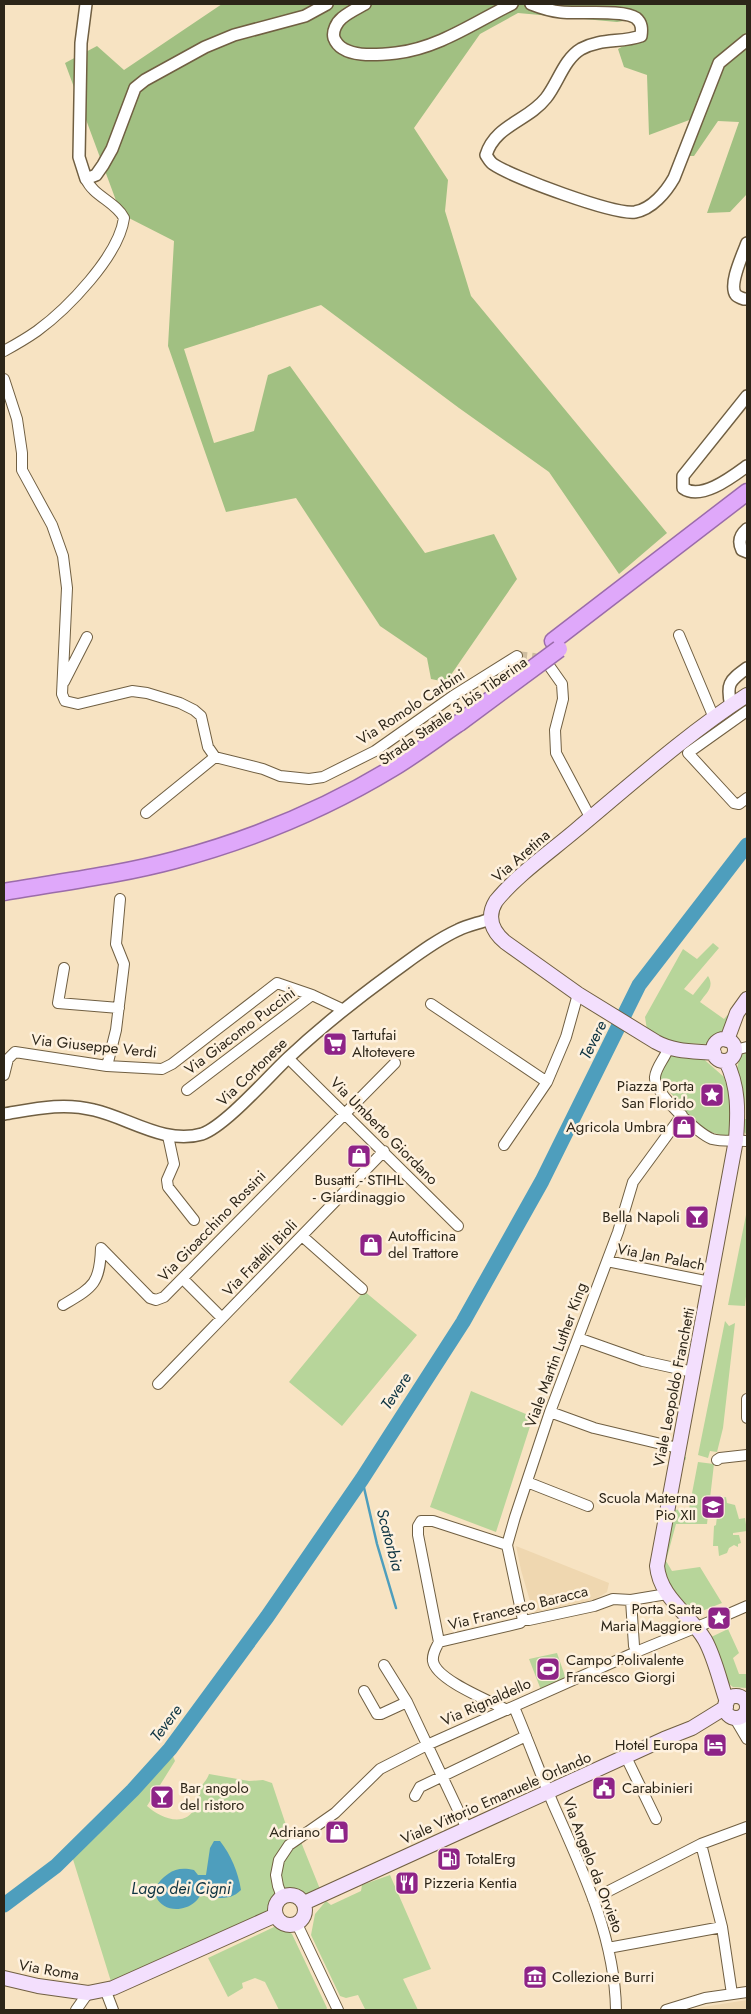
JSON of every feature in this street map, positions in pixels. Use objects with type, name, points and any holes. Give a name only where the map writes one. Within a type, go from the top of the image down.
[{"type":"highway","name":"Strada Statale 3 bis Tiberina","points":[[556,645],[747,492]]},
{"type":"highway","name":"Strada Statale 3 bis Tiberina","points":[[4,892],[130,871],[175,860],[229,843],[303,814],[356,788],[394,767],[747,505]]},
{"type":"highway","name":"Strada Statale 3 bis Tiberina","points":[[4,881],[127,860],[218,836],[299,804],[352,779],[457,719]]},
{"type":"main road","name":"Via Aretina","points":[[490,919],[492,906],[499,897],[590,817],[692,743],[714,718],[747,695]]},
{"type":"main road","points":[[490,919],[497,935],[505,942],[594,1005],[662,1045],[714,1053],[717,1058],[734,1049],[737,1013],[747,998]]},
{"type":"main road","name":"Viale Leopoldo Franchetti","points":[[734,1049],[733,1075],[742,1141],[710,1282],[656,1566],[667,1594],[705,1640],[718,1673],[739,1708]]},
{"type":"main road","name":"Viale Vittorio Emanuele Orlando","points":[[304,1903],[668,1738],[739,1708]]},
{"type":"main road","points":[[294,1895],[299,1897],[304,1903],[305,1914],[297,1924],[285,1924],[276,1915],[276,1904],[282,1897],[294,1895]]},
{"type":"main road","points":[[88,1993],[113,1988],[276,1915]]},
{"type":"main road","name":"Via Roma","points":[[4,1978],[38,1986],[88,1993]]},
{"type":"street","points":[[4,351],[38,330],[75,296],[95,274],[120,236],[124,218],[88,184],[79,157],[81,43],[86,4]]},
{"type":"street","points":[[86,179],[96,175],[103,165],[112,149],[135,88],[145,80],[205,47],[234,35],[305,16],[327,4]]},
{"type":"street","points":[[365,4],[342,18],[335,27],[333,36],[339,46],[349,52],[359,54],[397,53],[438,42],[472,27],[512,4]]},
{"type":"street","points":[[531,4],[561,12],[619,13],[632,16],[638,19],[642,27],[641,36],[631,40],[596,42],[580,50],[570,59],[546,98],[535,109],[499,133],[489,146],[486,155],[492,164],[515,175],[578,199],[622,212],[634,212],[645,208],[666,192],[674,178],[719,63],[747,40]]},
{"type":"street","points":[[747,243],[736,272],[733,287],[736,295],[744,300],[747,299]]},
{"type":"street","points":[[4,379],[17,419],[22,453],[22,470],[52,526],[66,573],[67,588],[62,686],[62,694],[65,701],[70,704],[132,691],[147,693],[180,703],[201,716],[208,747],[215,757],[146,814]]},
{"type":"street","points":[[747,396],[683,476],[683,488],[694,492],[702,492],[732,477],[747,466]]},
{"type":"street","points":[[747,529],[742,533],[740,545],[742,550],[747,552]]},
{"type":"street","points":[[679,635],[714,718]]},
{"type":"street","points":[[62,686],[87,637]]},
{"type":"street","name":"Via Romolo Carbini","points":[[215,757],[263,769],[280,776],[308,779],[323,777],[375,752],[453,696],[517,656]]},
{"type":"street","points":[[550,667],[562,684],[563,700],[555,730],[556,753],[590,817]]},
{"type":"street","points":[[731,706],[728,692],[729,685],[735,677],[747,668]]},
{"type":"street","points":[[747,711],[692,743],[688,753],[734,803],[739,804],[747,798]]},
{"type":"street","points":[[107,1066],[124,964],[116,944],[120,899]]},
{"type":"street","name":"Via Cortonese","points":[[4,1114],[51,1106],[74,1107],[94,1110],[168,1136],[194,1136],[216,1127],[342,1009],[417,955],[458,929],[490,919]]},
{"type":"street","points":[[64,968],[58,1003],[118,1008]]},
{"type":"street","name":"Via Giuseppe Verdi","points":[[4,1075],[8,1059],[15,1052],[107,1066],[162,1069],[172,1064],[277,983],[312,995],[342,1009]]},
{"type":"street","points":[[504,1145],[547,1082],[566,1037],[578,994]]},
{"type":"street","name":"Via Giacomo Puccini","points":[[187,1090],[312,995]]},
{"type":"street","points":[[431,1004],[547,1082]]},
{"type":"street","points":[[662,1045],[666,1056],[656,1073],[655,1084],[658,1089],[682,1115],[710,1138],[742,1141]]},
{"type":"street","name":"Via Umberto Giordano","points":[[288,1058],[458,1226]]},
{"type":"street","name":"Via Gioacchino Rossini","points":[[63,1305],[92,1286],[100,1265],[101,1248],[150,1298],[156,1300],[164,1297],[395,1063]]},
{"type":"street","name":"Viale Martin Luther King","points":[[507,1545],[550,1412],[618,1232],[633,1182],[682,1115]]},
{"type":"street","points":[[168,1136],[174,1164],[167,1180],[168,1187],[194,1220]]},
{"type":"street","name":"Via Fratelli Bioli","points":[[158,1384],[384,1151]]},
{"type":"street","points":[[302,1236],[362,1289]]},
{"type":"street","name":"Via Jan Palach","points":[[607,1261],[710,1282]]},
{"type":"street","points":[[183,1279],[222,1318]]},
{"type":"street","points":[[578,1338],[643,1361],[693,1372]]},
{"type":"street","points":[[747,1399],[747,1418]]},
{"type":"street","points":[[550,1412],[594,1428],[678,1448]]},
{"type":"street","points":[[717,1460],[747,1455]]},
{"type":"street","points":[[528,1482],[588,1506]]},
{"type":"street","name":"Via Francesco Baracca","points":[[507,1545],[433,1521],[422,1521],[418,1526],[418,1535],[439,1642],[613,1599],[631,1600],[667,1594]]},
{"type":"street","points":[[507,1545],[523,1620]]},
{"type":"street","points":[[631,1600],[634,1646]]},
{"type":"street","name":"Via Rignaldello","points":[[282,1897],[276,1875],[279,1860],[289,1845],[335,1813],[380,1769],[427,1745],[636,1652],[747,1606]]},
{"type":"street","points":[[439,1642],[434,1652],[433,1661],[447,1679],[510,1708]]},
{"type":"street","points":[[384,1665],[407,1702],[467,1829]]},
{"type":"street","points":[[364,1691],[377,1714],[407,1702]]},
{"type":"street","name":"Via Angelo da Orvieto","points":[[510,1708],[526,1736],[592,1899],[608,1948],[616,2010]]},
{"type":"street","points":[[739,1708],[747,1739]]},
{"type":"street","points":[[415,1796],[420,1787],[526,1736]]},
{"type":"street","points":[[626,1758],[656,1819]]},
{"type":"street","points":[[592,1899],[701,1844],[747,1827]]},
{"type":"street","points":[[701,1844],[722,1927],[732,1994]]},
{"type":"street","points":[[297,1924],[338,2010]]},
{"type":"street","points":[[608,1948],[722,1927]]},
{"type":"street","points":[[105,1989],[113,2010]]},
{"type":"street","points":[[666,2010],[705,1998],[747,1992]]},
{"type":"street","points":[[76,2010],[88,1993]]},
{"type":"shaded area","points":[[516,1546],[609,1583],[607,1592],[589,1603],[541,1614],[529,1612],[532,1608]]},
{"type":"shaded area","points":[[747,2000],[747,2010],[687,2010],[703,2007]]},
{"type":"green space","points":[[222,4],[747,4],[747,194],[730,212],[707,213],[739,122],[718,121],[694,156],[678,156],[692,119],[649,135],[647,75],[624,67],[618,49],[647,32],[643,18],[617,22],[518,13],[480,34],[414,128],[448,180],[445,211],[471,296],[667,533],[619,574],[549,472],[459,408],[321,305],[184,349],[214,443],[254,431],[268,375],[290,366],[425,553],[494,534],[517,579],[446,682],[431,679],[427,658],[380,626],[296,498],[226,512],[168,346],[174,241],[121,214],[65,63],[97,46],[124,70]]},
{"type":"green space","points":[[713,943],[719,948],[684,989],[693,995],[708,976],[711,983],[710,987],[700,1002],[724,1019],[731,1011],[725,1028],[714,1039],[705,1044],[669,1043],[647,1030],[645,1017],[683,949],[697,959]]},
{"type":"green space","points":[[747,1050],[745,1119],[747,1119],[747,1135],[742,1130],[737,1068],[740,1057]]},
{"type":"green space","points":[[670,1052],[699,1055],[724,1077],[732,1102],[734,1132],[729,1136],[708,1131],[697,1124],[680,1109],[683,1106],[663,1085],[661,1086],[660,1075]]},
{"type":"green space","points":[[747,1210],[747,1287],[745,1306],[728,1305]]},
{"type":"green space","points":[[364,1291],[417,1335],[342,1426],[289,1382]]},
{"type":"green space","points":[[725,1321],[729,1326],[735,1323],[723,1428],[717,1452],[710,1451],[708,1458],[698,1455]]},
{"type":"green space","points":[[471,1391],[533,1417],[496,1532],[430,1507]]},
{"type":"green space","points":[[680,1456],[686,1457],[686,1460],[684,1459],[674,1510],[689,1509],[698,1462],[714,1464],[707,1524],[676,1524],[666,1561],[672,1571],[700,1567],[722,1603],[692,1615],[672,1592],[661,1571]]},
{"type":"green space","points":[[726,1497],[727,1503],[735,1505],[739,1519],[745,1518],[747,1531],[733,1533],[733,1535],[739,1535],[741,1543],[738,1544],[738,1547],[734,1545],[729,1548],[727,1553],[719,1556],[718,1546],[713,1546],[714,1526],[716,1525],[719,1499]]},
{"type":"green space","points":[[728,1629],[739,1653],[733,1658],[739,1674],[747,1674],[747,1688],[733,1687],[729,1684],[707,1639]]},
{"type":"green space","name":"Campo Polivalente Francesco Giorgi","points":[[557,1653],[566,1679],[541,1690],[529,1659]]},
{"type":"green space","points":[[170,1749],[175,1761],[147,1806],[159,1814],[173,1819],[186,1817],[192,1813],[196,1806],[200,1789],[209,1774],[249,1781],[263,1780],[272,1783],[286,1825],[299,1837],[322,1894],[301,1899],[293,1895],[285,1896],[278,1901],[275,1910],[113,1988],[71,1853]]},
{"type":"green space","points":[[390,1875],[431,1969],[403,1979],[418,2010],[363,2010],[365,2009],[358,1995],[346,1998],[340,1996],[311,1935],[315,1914],[326,1901],[331,1905],[361,1891],[362,1885]]},
{"type":"green space","points":[[274,1927],[283,1928],[292,1934],[327,2008],[326,2010],[279,2010],[265,1982],[255,1978],[242,1983],[243,1988],[228,1997],[208,1958]]},
{"type":"water","name":"Lago dei Cigni","points":[[214,1841],[220,1841],[228,1852],[236,1870],[241,1890],[231,1897],[218,1898],[208,1882],[197,1900],[186,1907],[176,1909],[161,1903],[157,1897],[156,1890],[159,1882],[171,1872],[187,1869],[194,1870],[198,1875],[206,1875],[210,1848]]},
{"type":"waterway","name":"Tevere","points":[[4,1905],[56,1866],[133,1790],[170,1749],[267,1617],[362,1479],[463,1322],[542,1181],[639,985],[747,845]]},
{"type":"waterway","name":"Scatorbia","points":[[362,1479],[377,1544],[396,1608]]},
{"type":"tunnel","points":[[517,656],[534,658],[545,664]]},
{"type":"place","name":"Tartufai Altotevere","points":[[335,1044]]},
{"type":"place","name":"Piazza Porta San Florido","points":[[712,1095]]},
{"type":"place","name":"Agricola Umbra","points":[[684,1127]]},
{"type":"place","name":"Busatti - STIHL - Giardinaggio","points":[[359,1156]]},
{"type":"place","name":"Bella Napoli","points":[[697,1217]]},
{"type":"place","name":"Autofficina del Trattore","points":[[371,1245]]},
{"type":"place","name":"Scuola Materna Pio XII","points":[[713,1507]]},
{"type":"place","name":"Porta Santa Maria Maggiore","points":[[719,1618]]},
{"type":"place","name":"Campo Polivalente Francesco Giorgi","points":[[548,1669]]},
{"type":"place","name":"Hotel Europa","points":[[715,1745]]},
{"type":"place","name":"Carabinieri","points":[[604,1788]]},
{"type":"place","name":"Bar angolo del ristoro","points":[[162,1797]]},
{"type":"place","name":"Adriano","points":[[337,1832]]},
{"type":"place","name":"TotalErg","points":[[449,1859]]},
{"type":"place","name":"Pizzeria Kentia","points":[[407,1883]]},
{"type":"place","name":"Collezione Burri","points":[[535,1977]]}]
